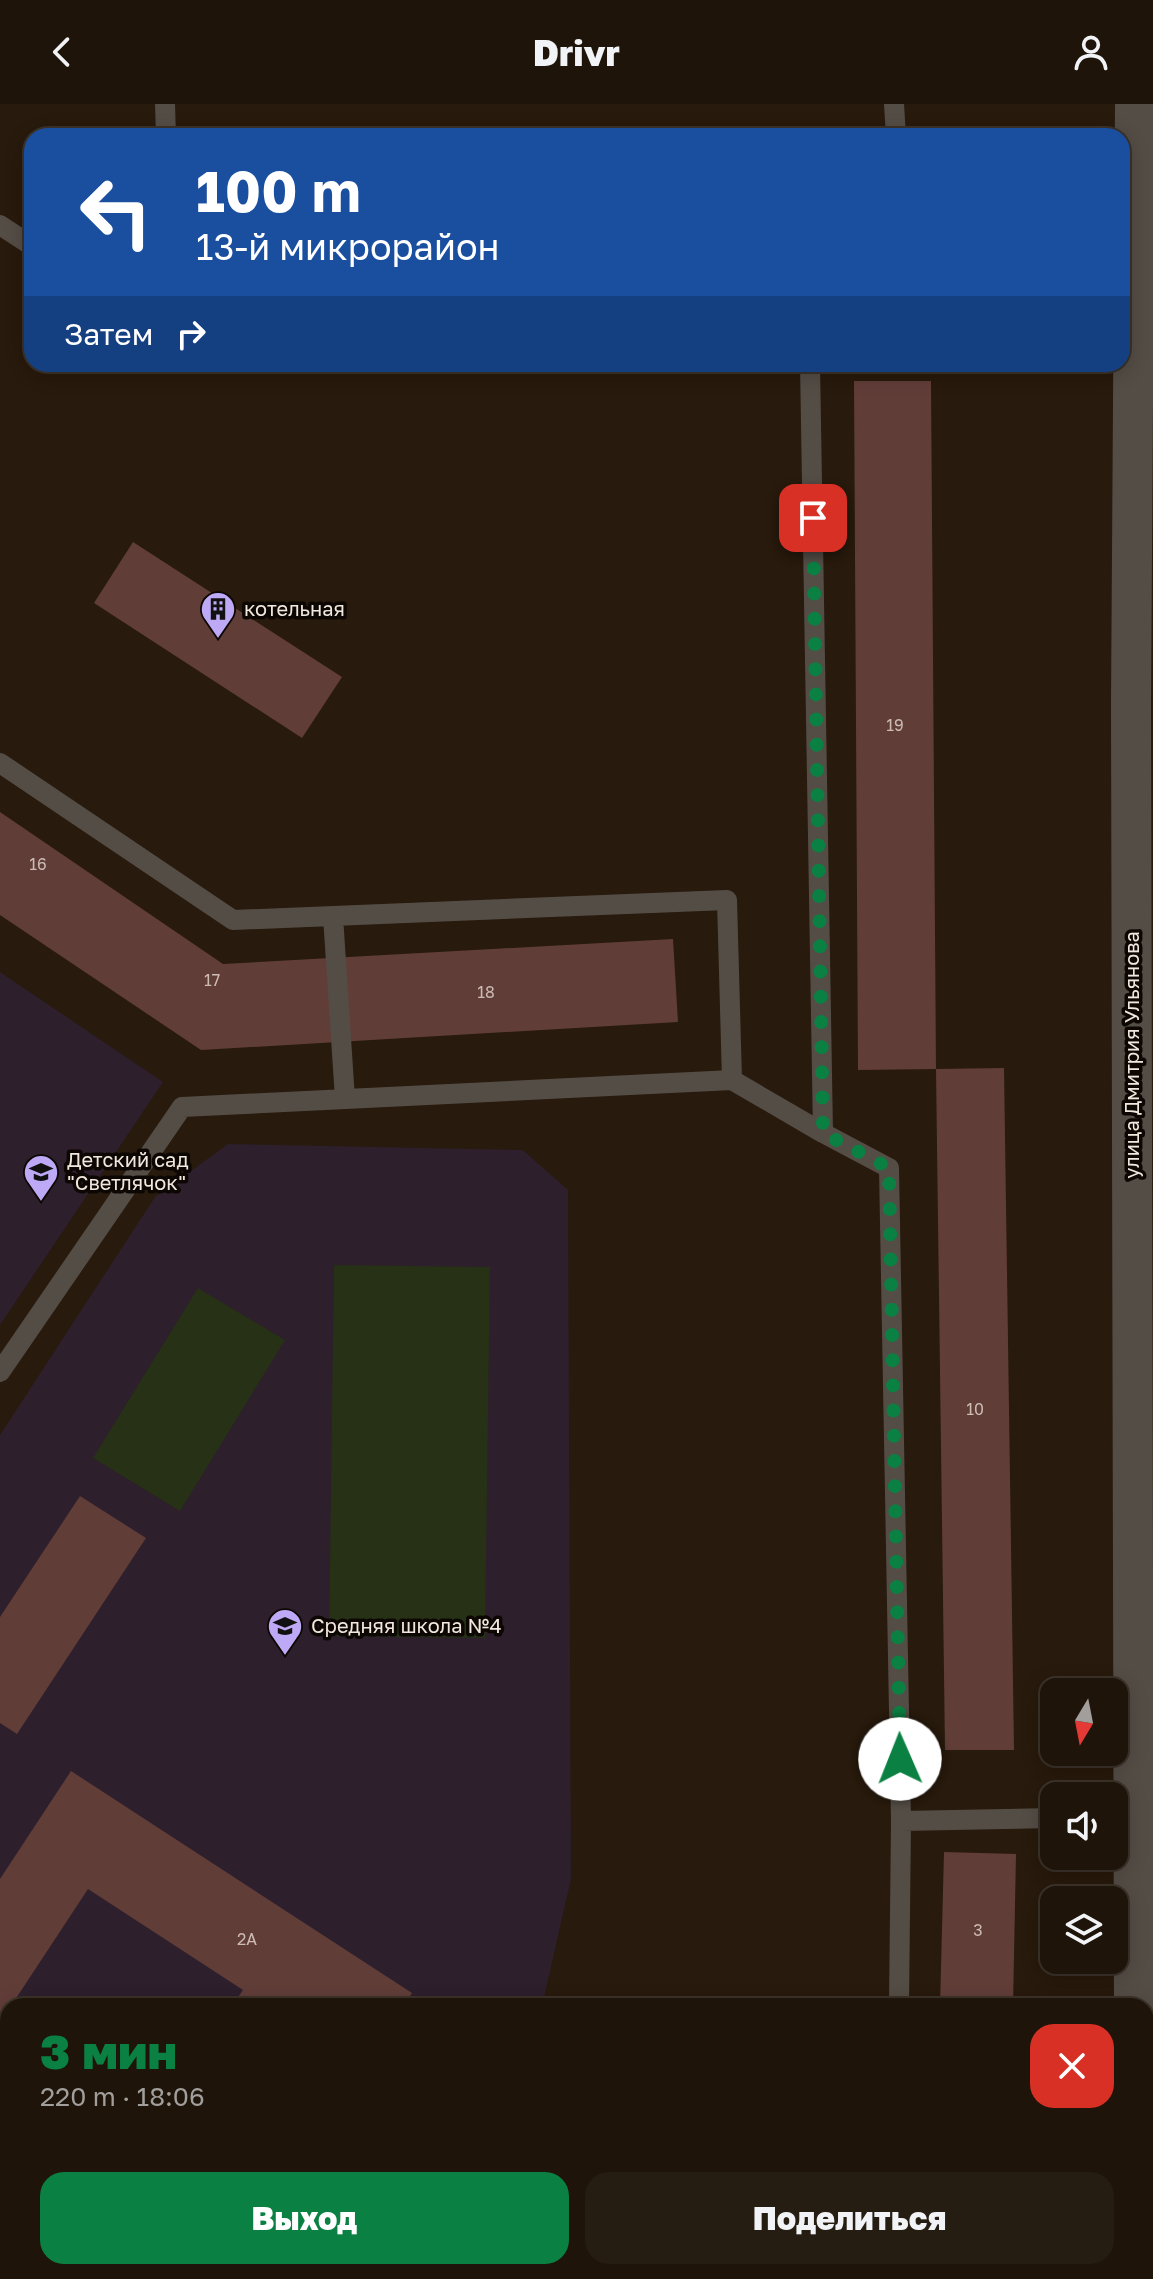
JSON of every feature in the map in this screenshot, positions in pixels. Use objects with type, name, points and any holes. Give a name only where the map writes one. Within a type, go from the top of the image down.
[{"type":"street","name":"улица Дмитрия Ульянова","points":[[1130,266],[1135,104]]},
{"type":"street","name":"улица Дмитрия Ульянова","points":[[1125,1782],[1142,705],[1130,372]]},
{"type":"street","name":"улица Дмитрия Ульянова","points":[[1127,1870],[1134,1998]]},
{"type":"lane","points":[[165,104],[166,128]]},
{"type":"lane","points":[[894,104],[896,128]]},
{"type":"lane","points":[[0,225],[24,241]]},
{"type":"lane","points":[[810,372],[823,1133]]},
{"type":"lane","points":[[0,763],[233,920],[727,900],[732,1080]]},
{"type":"lane","points":[[333,916],[345,1099]]},
{"type":"lane","points":[[0,1372],[182,1107],[732,1080],[889,1168],[901,1821],[899,1998]]},
{"type":"lane","points":[[901,1821],[1040,1818]]},
{"type":"shaded area","name":"Детский сад \"Светлячок\"","points":[[0,972],[163,1082],[0,1325]]},
{"type":"shaded area","name":"Средняя школа №4","points":[[228,1144],[523,1150],[568,1190],[571,1879],[544,1998],[0,1998],[0,1435],[155,1197]]},
{"type":"green space","points":[[334,1265],[490,1267],[485,1638],[329,1636]]},
{"type":"green space","points":[[198,1288],[285,1340],[180,1511],[93,1458]]},
{"type":"building","points":[[854,381],[931,381],[936,1069],[858,1070]]},
{"type":"building","name":"котельная","points":[[133,542],[342,677],[302,738],[94,603]]},
{"type":"building","points":[[0,812],[223,964],[673,939],[678,1022],[201,1050],[0,915]]},
{"type":"building","points":[[1004,1068],[1014,1750],[945,1750],[936,1069]]},
{"type":"building","points":[[80,1496],[146,1538],[17,1734],[0,1723],[0,1617]]},
{"type":"building","points":[[71,1771],[412,1993],[409,1998],[238,1998],[243,1990],[88,1889],[16,1998],[0,1998],[0,1879]]},
{"type":"building","points":[[944,1852],[1016,1854],[1013,1998],[940,1998]]},
{"type":"place","name":"котельная","points":[[218,640]]},
{"type":"place","name":"Детский сад \"Светлячок\"","points":[[41,1203]]},
{"type":"place","name":"Средняя школа №4","points":[[285,1657]]},
{"type":"route","points":[[813,518],[823,1133],[889,1168],[900,1759]]}]
